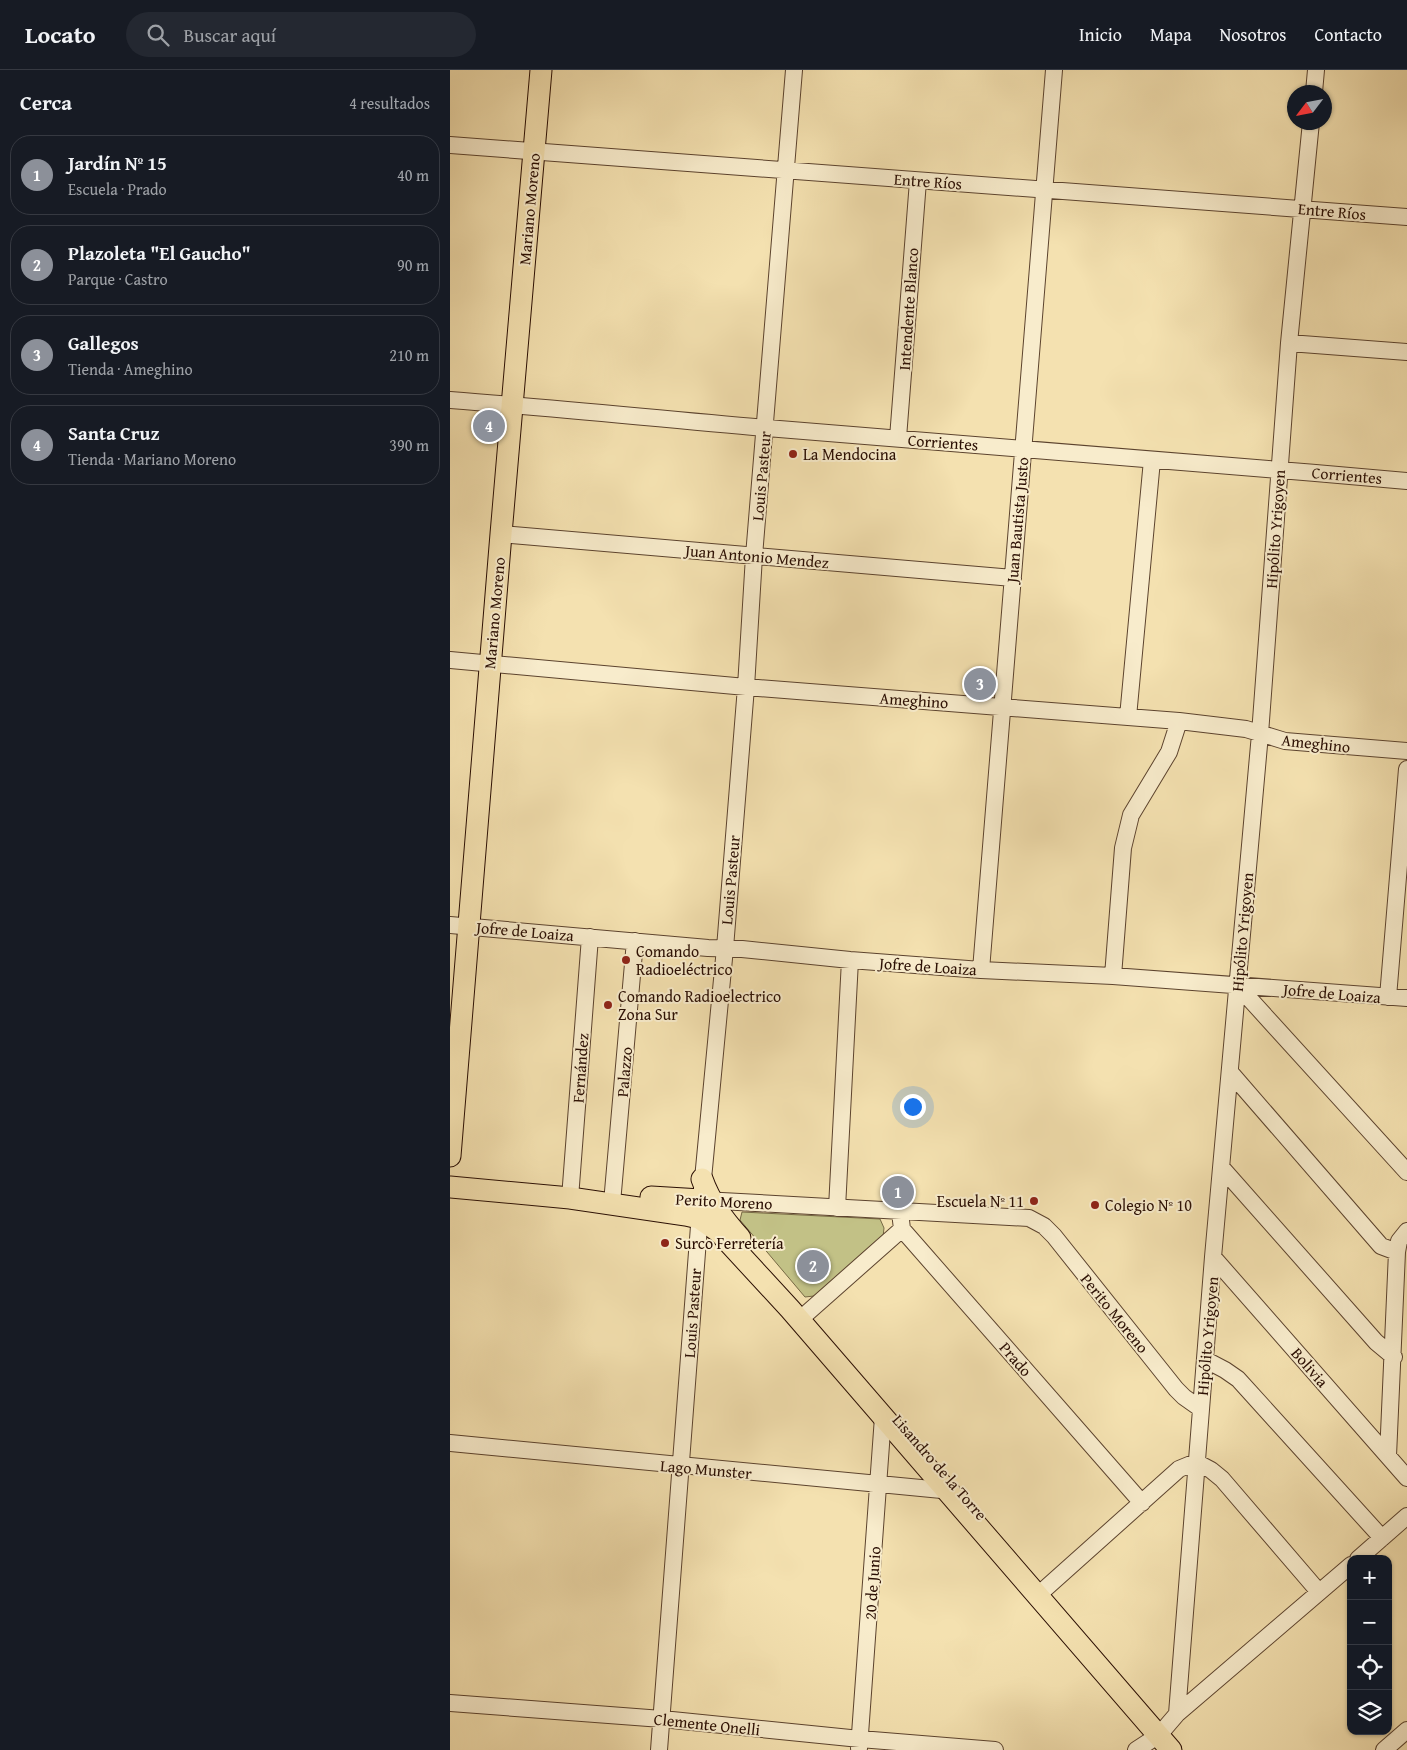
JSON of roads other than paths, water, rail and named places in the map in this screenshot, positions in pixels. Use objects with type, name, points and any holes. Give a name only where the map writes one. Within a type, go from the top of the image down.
[{"type":"main road","name":"Mariano Moreno","points":[[450,1156],[459,926],[490,663],[541,70]]},
{"type":"main road","name":"Perito Moreno","points":[[450,1187],[612,1203],[703,1200]]},
{"type":"main road","name":"Lisandro de la Torre","points":[[703,1200],[728,1225],[806,1314],[1041,1591],[1186,1750]]},
{"type":"main road","name":"Lisandro de la Torre","points":[[703,1200],[719,1232],[790,1309],[883,1417],[955,1491]]},
{"type":"street","name":"Louis Pasteur","points":[[659,1750],[680,1466],[725,948],[746,687],[754,556],[794,70]]},
{"type":"street","name":"Juan Bautista Justo","points":[[981,970],[1054,70]]},
{"type":"street","points":[[1315,85],[1316,70]]},
{"type":"street","name":"Hipólito Yrigoyen","points":[[1168,1732],[1206,1360],[1213,1257],[1260,734],[1289,343],[1310,130]]},
{"type":"street","name":"Entre Ríos","points":[[450,145],[1407,217]]},
{"type":"street","name":"Intendente Blanco","points":[[898,438],[918,181]]},
{"type":"street","points":[[1289,343],[1407,352]]},
{"type":"street","name":"Corrientes","points":[[450,400],[1407,481]]},
{"type":"street","points":[[1128,717],[1152,460]]},
{"type":"street","name":"Juan Antonio Mendez","points":[[501,534],[1013,578]]},
{"type":"street","name":"Ameghino","points":[[450,660],[746,687],[1179,721],[1246,729],[1284,741],[1407,751]]},
{"type":"street","points":[[1113,976],[1123,848],[1126,832],[1131,815],[1169,752],[1179,721]]},
{"type":"street","points":[[1401,1000],[1407,768]]},
{"type":"street","name":"Jofre de Loaiza","points":[[459,926],[850,960],[981,970],[1113,976],[1237,985],[1401,1000]]},
{"type":"street","name":"Fernández","points":[[570,1198],[590,937]]},
{"type":"street","name":"Palazzo","points":[[612,1203],[635,940]]},
{"type":"street","points":[[837,1208],[850,960]]},
{"type":"street","points":[[1237,985],[1407,1172]]},
{"type":"street","points":[[1230,1072],[1381,1246],[1397,1252]]},
{"type":"street","points":[[1222,1168],[1376,1342],[1394,1357]]},
{"type":"street","name":"Perito Moreno","points":[[703,1200],[1029,1218],[1044,1226],[1054,1236],[1176,1389],[1184,1397],[1201,1408]]},
{"type":"street","points":[[806,1314],[902,1229],[900,1212]]},
{"type":"street","name":"Prado","points":[[902,1229],[1142,1502]]},
{"type":"street","points":[[1388,1456],[1394,1357],[1397,1252],[1399,1241],[1407,1231]]},
{"type":"street","name":"Bolivia","points":[[1213,1257],[1407,1478]]},
{"type":"street","points":[[1206,1360],[1238,1378],[1382,1538]]},
{"type":"street","name":"20 de Junio","points":[[859,1744],[883,1417]]},
{"type":"street","name":"Lago Munster","points":[[450,1443],[955,1491]]},
{"type":"street","points":[[1041,1591],[1179,1470],[1196,1462],[1211,1470],[1222,1479],[1319,1592]]},
{"type":"street","points":[[1363,1555],[1382,1538],[1404,1525]]},
{"type":"street","points":[[1136,1750],[1168,1732],[1347,1568]]},
{"type":"street","name":"Clemente Onelli","points":[[450,1703],[662,1719],[859,1744],[995,1750]]},
{"type":"street","points":[[1384,1750],[1407,1730]]},
{"type":"place","name":"Santa Cruz","points":[[489,426]]},
{"type":"place","name":"La Mendocina","points":[[793,454]]},
{"type":"place","name":"Gallegos","points":[[980,684]]},
{"type":"place","name":"Comando Radioeléctrico","points":[[626,960]]},
{"type":"place","name":"Comando Radioelectrico Zona Sur","points":[[608,1005]]},
{"type":"place","name":"Jardín Nº 15","points":[[898,1192]]},
{"type":"place","name":"Escuela Nº 11","points":[[1034,1201]]},
{"type":"place","name":"Colegio Nº 10","points":[[1095,1205]]},
{"type":"place","name":"Surco Ferretería","points":[[665,1243]]},
{"type":"place","name":"Plazoleta \"El Gaucho\"","points":[[813,1266]]}]
